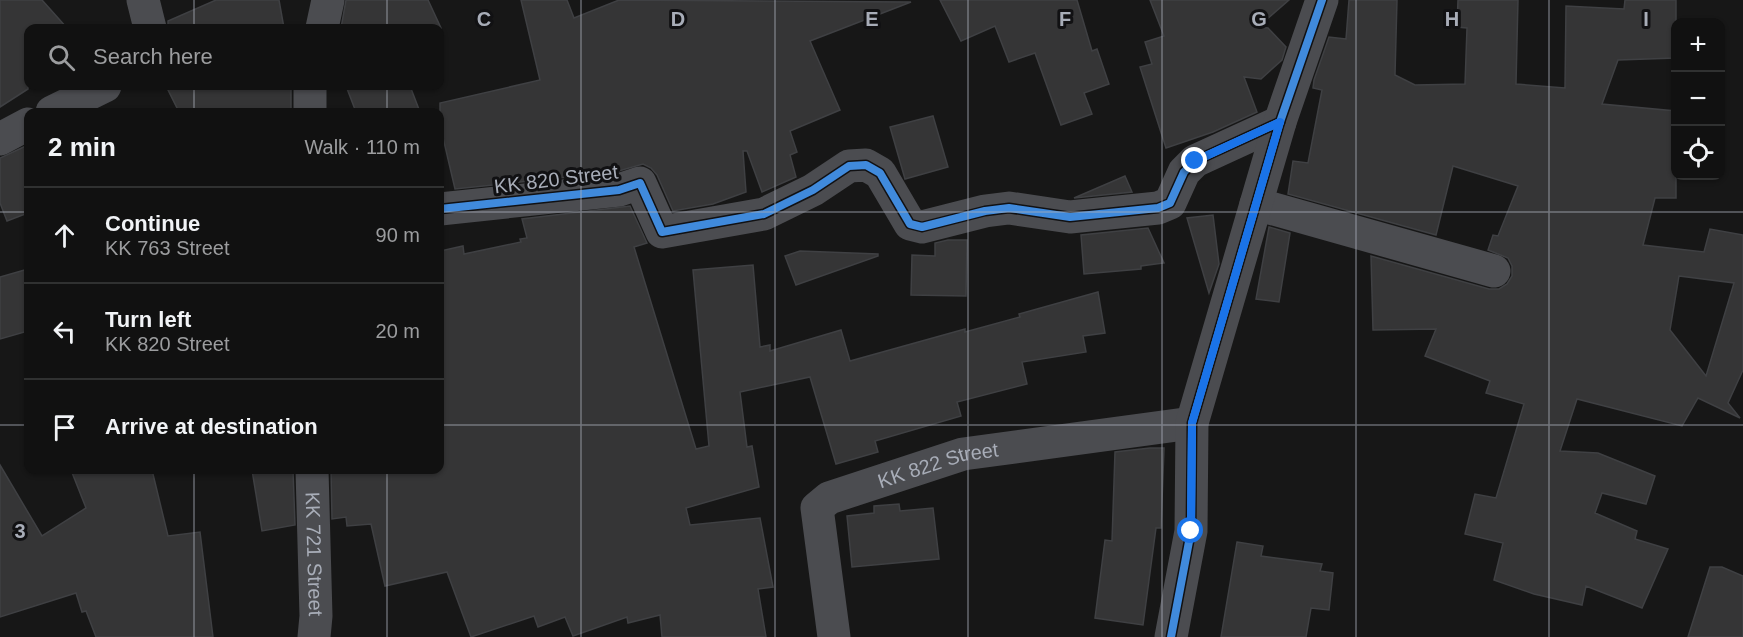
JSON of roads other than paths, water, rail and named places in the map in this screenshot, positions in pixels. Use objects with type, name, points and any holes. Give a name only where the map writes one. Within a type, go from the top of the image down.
[{"type":"street","points":[[143,0],[149,24]]},
{"type":"street","points":[[323,24],[328,0]]},
{"type":"street","points":[[1171,637],[1191,531],[1192,423],[1280,122],[1322,0]]},
{"type":"street","points":[[60,108],[97,90]]},
{"type":"street","points":[[310,90],[310,108]]},
{"type":"street","name":"KK 820 Street","points":[[444,209],[619,190],[640,183],[662,232],[764,214],[813,190],[849,166],[866,165],[880,173],[910,224],[922,227],[1009,208],[1070,217],[1158,208],[1170,203],[1184,172],[1195,161],[1280,122]]},
{"type":"street","points":[[0,139],[24,126]]},
{"type":"street","points":[[1256,204],[1494,271]]},
{"type":"street","name":"KK 822 Street","points":[[834,637],[817,508],[829,498],[963,454],[1192,423]]},
{"type":"street","name":"KK 721 Street","points":[[312,474],[316,616],[314,637]]}]
